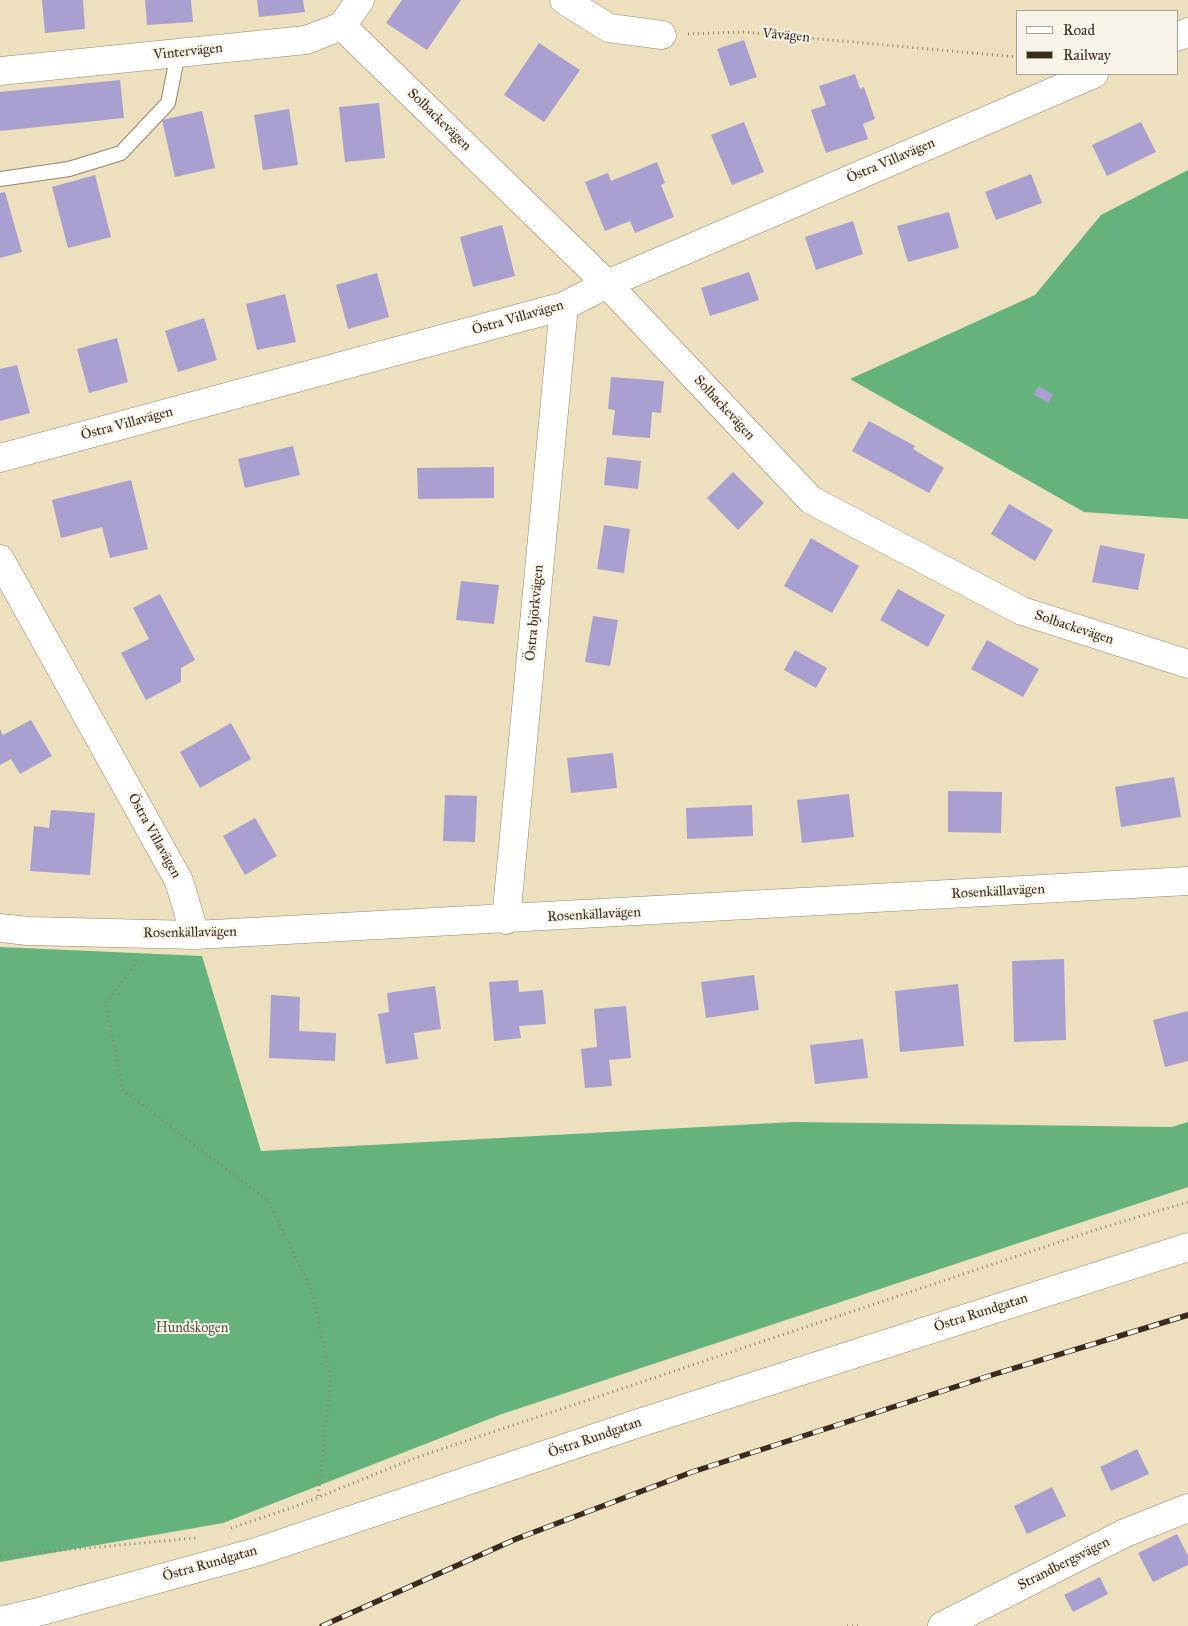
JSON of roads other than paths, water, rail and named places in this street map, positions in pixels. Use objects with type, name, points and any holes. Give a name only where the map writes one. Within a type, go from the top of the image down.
[{"type":"street","points":[[342,26],[360,0]]},
{"type":"street","points":[[564,0],[609,28],[662,35]]},
{"type":"street","name":"Vintervägen","points":[[0,71],[306,40],[342,26]]},
{"type":"street","name":"Solbackevägen","points":[[342,26],[606,284],[811,500],[1022,611],[1188,664]]},
{"type":"street","name":"Östra Villavägen","points":[[0,458],[564,306],[606,284],[1092,75]]},
{"type":"street","name":"Östra björkvägen","points":[[506,920],[564,306]]},
{"type":"street","name":"Östra Villavägen","points":[[0,559],[179,881],[195,935]]},
{"type":"street","name":"Rosenkällavägen","points":[[0,928],[28,931],[195,935],[506,920],[1188,881]]},
{"type":"street","name":"Östra Rundgatan","points":[[0,1621],[256,1552],[639,1423],[1188,1247]]},
{"type":"street","name":"Strandbergsvägen","points":[[942,1626],[1125,1534],[1188,1508]]},
{"type":"lane","points":[[0,179],[69,169],[121,153],[168,103],[178,53]]},
{"type":"railway","points":[[322,1626],[516,1539],[692,1472],[992,1375],[1188,1315]]},
{"type":"park label","name":"Hundskogen","points":[[192,1329]]}]
